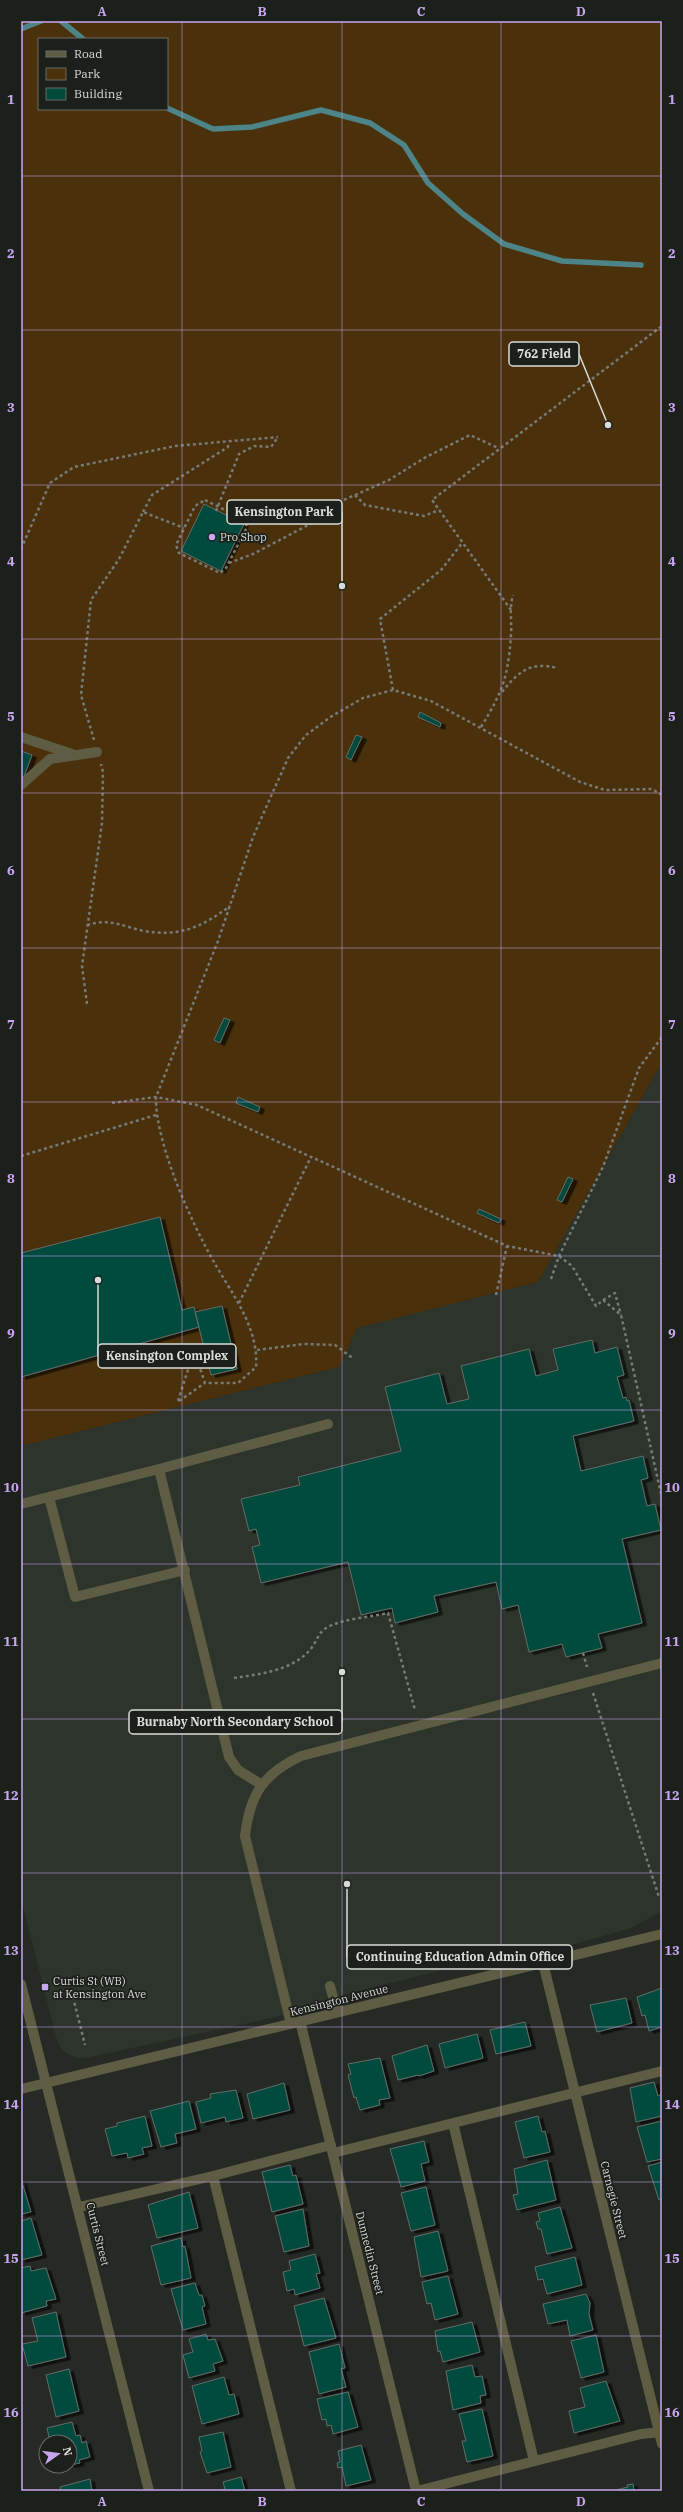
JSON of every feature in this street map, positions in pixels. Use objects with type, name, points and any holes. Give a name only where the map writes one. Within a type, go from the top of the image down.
[{"type":"street","points":[[21,736],[72,754]]},
{"type":"street","points":[[21,785],[23,786],[50,759],[72,754],[97,752]]},
{"type":"street","points":[[21,1504],[328,1424]]},
{"type":"street","points":[[159,1469],[230,1757],[238,1770],[262,1785]]},
{"type":"street","points":[[49,1497],[75,1597],[185,1570]]},
{"type":"street","name":"Dunnedin Street","points":[[416,2491],[332,2149],[245,1836],[248,1812],[262,1785],[279,1766],[301,1756],[662,1662]]},
{"type":"street","name":"Kensington Avenue","points":[[21,2089],[662,1934]]},
{"type":"street","name":"Carnegie Street","points":[[543,1963],[661,2432],[662,2444]]},
{"type":"street","name":"Curtis Street","points":[[21,1984],[79,2207],[149,2491]]},
{"type":"street","points":[[330,1986],[337,2012]]},
{"type":"street","points":[[79,2207],[453,2123],[662,2071]]},
{"type":"street","points":[[453,2123],[534,2460]]},
{"type":"street","points":[[213,2176],[291,2491]]},
{"type":"street","points":[[416,2491],[534,2460],[642,2434],[661,2432]]},
{"type":"path","points":[[511,610],[432,500],[498,448],[662,326]]},
{"type":"path","points":[[229,563],[253,554],[314,522],[336,503],[389,480],[426,457],[470,435],[498,448]]},
{"type":"path","points":[[21,549],[50,483],[74,467],[174,446],[228,443],[278,437],[271,447],[254,446],[239,454],[216,511]]},
{"type":"path","points":[[87,1004],[82,966],[102,823],[103,772],[82,695],[91,600],[119,559],[152,495],[228,447],[228,443]]},
{"type":"path","points":[[355,495],[365,505],[424,516],[439,510]]},
{"type":"path","points":[[205,500],[245,520],[247,527],[229,563],[220,573],[179,554],[176,545],[184,528],[195,506],[205,500]]},
{"type":"path","points":[[143,512],[184,528]]},
{"type":"path","points":[[393,690],[380,619],[441,570],[463,542]]},
{"type":"path","points":[[501,694],[509,664],[513,595]]},
{"type":"path","points":[[481,727],[501,694],[513,679],[526,669],[544,665],[557,668]]},
{"type":"path","points":[[194,1351],[178,1402],[205,1383],[238,1382],[256,1367],[257,1350],[239,1303],[196,1229],[181,1193],[156,1115],[156,1097],[230,906],[253,837],[293,752],[306,735],[332,716],[363,698],[393,690],[431,701],[580,782],[605,790],[652,789],[662,795]]},
{"type":"path","points":[[87,925],[102,921],[146,931],[175,931],[207,924],[230,906]]},
{"type":"path","points":[[551,1278],[559,1256],[603,1167],[639,1068],[662,1037]]},
{"type":"path","points":[[112,1103],[156,1097],[197,1105],[507,1246],[559,1256],[572,1266],[596,1306],[615,1292],[662,1498]]},
{"type":"path","points":[[21,1156],[156,1115]]},
{"type":"path","points":[[239,1303],[311,1157]]},
{"type":"path","points":[[496,1296],[507,1246]]},
{"type":"path","points":[[603,1300],[621,1315]]},
{"type":"path","points":[[257,1350],[304,1344],[335,1345],[354,1359]]},
{"type":"path","points":[[194,1351],[205,1383]]},
{"type":"path","points":[[174,1353],[194,1351]]},
{"type":"path","points":[[234,1678],[278,1670],[297,1662],[311,1649],[325,1629],[337,1623],[388,1613],[414,1710]]},
{"type":"path","points":[[583,1653],[586,1667]]},
{"type":"path","points":[[592,1691],[659,1897]]},
{"type":"path","points":[[73,1997],[85,2045]]},
{"type":"shaded area","points":[[662,1062],[662,1911],[631,1928],[579,1943],[505,1961],[488,1959],[326,1999],[318,2006],[272,2018],[90,2057],[77,2058],[66,2053],[60,2047],[56,2037],[21,1898],[21,1446],[339,1367],[357,1328],[538,1282]]},
{"type":"green space","points":[[21,21],[662,21],[662,1062],[538,1282],[357,1328],[339,1367],[21,1446]]},
{"type":"building","name":"Pro Shop","points":[[204,504],[244,524],[221,571],[181,551]]},
{"type":"building","points":[[420,712],[441,723],[440,727],[418,717]]},
{"type":"building","points":[[356,735],[362,737],[351,760],[346,757]]},
{"type":"building","points":[[21,751],[32,755],[22,782],[21,781]]},
{"type":"building","points":[[224,1018],[230,1020],[220,1043],[214,1040]]},
{"type":"building","points":[[238,1097],[260,1107],[258,1112],[236,1103]]},
{"type":"building","points":[[568,1177],[573,1179],[562,1202],[557,1200]]},
{"type":"building","points":[[479,1209],[501,1219],[499,1223],[477,1213]]},
{"type":"building","points":[[160,1217],[182,1310],[194,1307],[199,1327],[21,1377],[21,1253]]},
{"type":"building","points":[[222,1306],[237,1369],[211,1375],[195,1312]]},
{"type":"building","points":[[592,1340],[595,1353],[617,1347],[624,1375],[617,1377],[623,1398],[626,1397],[627,1401],[629,1400],[634,1421],[573,1436],[581,1471],[643,1456],[648,1478],[641,1480],[647,1506],[655,1504],[661,1530],[622,1539],[642,1623],[598,1634],[602,1648],[566,1657],[562,1644],[529,1652],[518,1605],[502,1609],[496,1582],[434,1596],[438,1612],[395,1623],[392,1608],[361,1615],[348,1562],[261,1583],[252,1547],[260,1545],[256,1529],[249,1531],[241,1499],[300,1485],[298,1477],[401,1451],[385,1387],[439,1373],[447,1404],[469,1399],[461,1366],[529,1349],[536,1376],[558,1370],[553,1349]]},
{"type":"building","points":[[662,1988],[662,2027],[649,2031],[645,2015],[642,2016],[637,1997]]},
{"type":"building","points":[[626,1998],[632,2023],[597,2032],[590,2005]]},
{"type":"building","points":[[525,2022],[531,2046],[496,2054],[490,2030]]},
{"type":"building","points":[[477,2034],[483,2058],[445,2068],[439,2044]]},
{"type":"building","points":[[427,2045],[434,2071],[419,2076],[398,2080],[392,2056]]},
{"type":"building","points":[[380,2058],[390,2098],[379,2100],[380,2105],[360,2110],[356,2097],[354,2098],[348,2075],[351,2074],[348,2064]]},
{"type":"building","points":[[654,2082],[658,2096],[662,2094],[662,2116],[636,2122],[630,2088]]},
{"type":"building","points":[[284,2083],[290,2110],[253,2119],[247,2094]]},
{"type":"building","points":[[236,2090],[243,2118],[226,2122],[225,2117],[201,2123],[196,2102],[211,2098],[210,2094]]},
{"type":"building","points":[[189,2101],[196,2129],[175,2134],[177,2143],[161,2147],[150,2111]]},
{"type":"building","points":[[145,2116],[152,2146],[142,2148],[144,2154],[128,2158],[127,2153],[112,2156],[105,2129],[117,2126],[117,2123]]},
{"type":"building","points":[[538,2116],[542,2132],[545,2131],[550,2152],[524,2158],[515,2122]]},
{"type":"building","points":[[662,2121],[662,2159],[647,2162],[637,2127]]},
{"type":"building","points":[[424,2141],[429,2162],[421,2164],[425,2181],[401,2187],[390,2149]]},
{"type":"building","points":[[547,2160],[556,2200],[517,2210],[513,2195],[518,2194],[514,2169]]},
{"type":"building","points":[[662,2162],[662,2199],[659,2200],[648,2166]]},
{"type":"building","points":[[290,2165],[293,2176],[296,2175],[303,2204],[272,2212],[262,2172]]},
{"type":"building","points":[[21,2179],[31,2212],[21,2214]]},
{"type":"building","points":[[426,2187],[435,2225],[411,2231],[401,2193]]},
{"type":"building","points":[[189,2192],[198,2228],[157,2238],[148,2205]]},
{"type":"building","points":[[560,2207],[572,2248],[547,2254],[541,2229],[538,2229],[536,2222],[540,2221],[538,2213]]},
{"type":"building","points":[[303,2209],[309,2246],[284,2252],[275,2216]]},
{"type":"building","points":[[31,2218],[42,2255],[21,2260],[21,2221]]},
{"type":"building","points":[[438,2231],[448,2271],[421,2277],[414,2237]]},
{"type":"building","points":[[181,2238],[183,2247],[185,2246],[191,2278],[161,2285],[151,2246]]},
{"type":"building","points":[[315,2254],[320,2273],[316,2274],[320,2288],[295,2295],[294,2289],[287,2291],[283,2272],[291,2270],[289,2261]]},
{"type":"building","points":[[575,2257],[582,2285],[547,2294],[543,2279],[538,2280],[535,2267]]},
{"type":"building","points":[[30,2266],[31,2271],[46,2268],[56,2299],[46,2301],[47,2306],[21,2313],[21,2268]]},
{"type":"building","points":[[448,2276],[458,2314],[435,2320],[431,2303],[427,2304],[422,2282]]},
{"type":"building","points":[[195,2283],[199,2295],[202,2295],[205,2306],[202,2307],[206,2324],[183,2330],[171,2289]]},
{"type":"building","points":[[586,2294],[590,2303],[589,2314],[593,2330],[570,2336],[567,2320],[548,2324],[543,2304]]},
{"type":"building","points":[[324,2298],[336,2338],[304,2346],[294,2306]]},
{"type":"building","points":[[56,2312],[66,2357],[28,2366],[22,2344],[38,2341],[32,2318]]},
{"type":"building","points":[[472,2322],[480,2352],[443,2362],[440,2351],[438,2352],[435,2331]]},
{"type":"building","points":[[206,2334],[208,2340],[215,2339],[223,2361],[213,2364],[215,2371],[189,2378],[183,2355],[193,2352],[189,2339]]},
{"type":"building","points":[[596,2335],[604,2372],[581,2378],[571,2341]]},
{"type":"building","points":[[339,2344],[345,2368],[341,2369],[346,2387],[319,2394],[309,2352]]},
{"type":"building","points":[[472,2365],[475,2377],[482,2376],[486,2395],[480,2396],[481,2403],[453,2410],[446,2371]]},
{"type":"building","points":[[69,2369],[79,2411],[56,2417],[46,2375]]},
{"type":"building","points":[[224,2377],[229,2395],[234,2394],[239,2414],[202,2424],[192,2386]]},
{"type":"building","points":[[606,2381],[620,2421],[574,2433],[569,2411],[585,2407],[580,2388]]},
{"type":"building","points":[[348,2392],[358,2427],[333,2434],[331,2425],[327,2426],[326,2419],[322,2420],[317,2399]]},
{"type":"building","points":[[482,2409],[493,2456],[467,2462],[462,2441],[466,2441],[459,2414]]},
{"type":"building","points":[[72,2422],[75,2434],[48,2434],[47,2428]]},
{"type":"building","points":[[223,2432],[231,2467],[207,2473],[200,2452],[202,2451],[199,2437]]},
{"type":"building","points":[[80,2435],[82,2443],[86,2441],[90,2457],[79,2460],[80,2463],[78,2463],[78,2436]]},
{"type":"building","points":[[361,2445],[371,2480],[346,2486],[342,2467],[338,2468],[337,2463],[340,2462],[338,2451]]},
{"type":"building","points":[[241,2477],[245,2491],[218,2491],[225,2489],[223,2482]]},
{"type":"building","points":[[90,2479],[92,2491],[61,2491],[60,2487]]},
{"type":"building","points":[[633,2484],[634,2491],[612,2491],[628,2487],[627,2485]]},
{"type":"waterway","points":[[21,29],[41,21]]},
{"type":"waterway","points":[[61,21],[82,38]]},
{"type":"waterway","points":[[168,108],[213,129],[252,127],[321,110],[370,123],[404,145],[428,183],[463,214],[504,244],[562,261],[641,265]]},
{"type":"place","name":"762 Field","points":[[608,425]]},
{"type":"place","name":"Pro Shop","points":[[212,537]]},
{"type":"place","name":"Kensington Park","points":[[342,586]]},
{"type":"place","name":"Kensington Complex","points":[[98,1280]]},
{"type":"place","name":"Burnaby North Secondary School","points":[[342,1672]]},
{"type":"place","name":"Continuing Education Admin Office","points":[[347,1884]]},
{"type":"place","name":"Curtis St (WB) at Kensington Ave","points":[[45,1987]]}]
